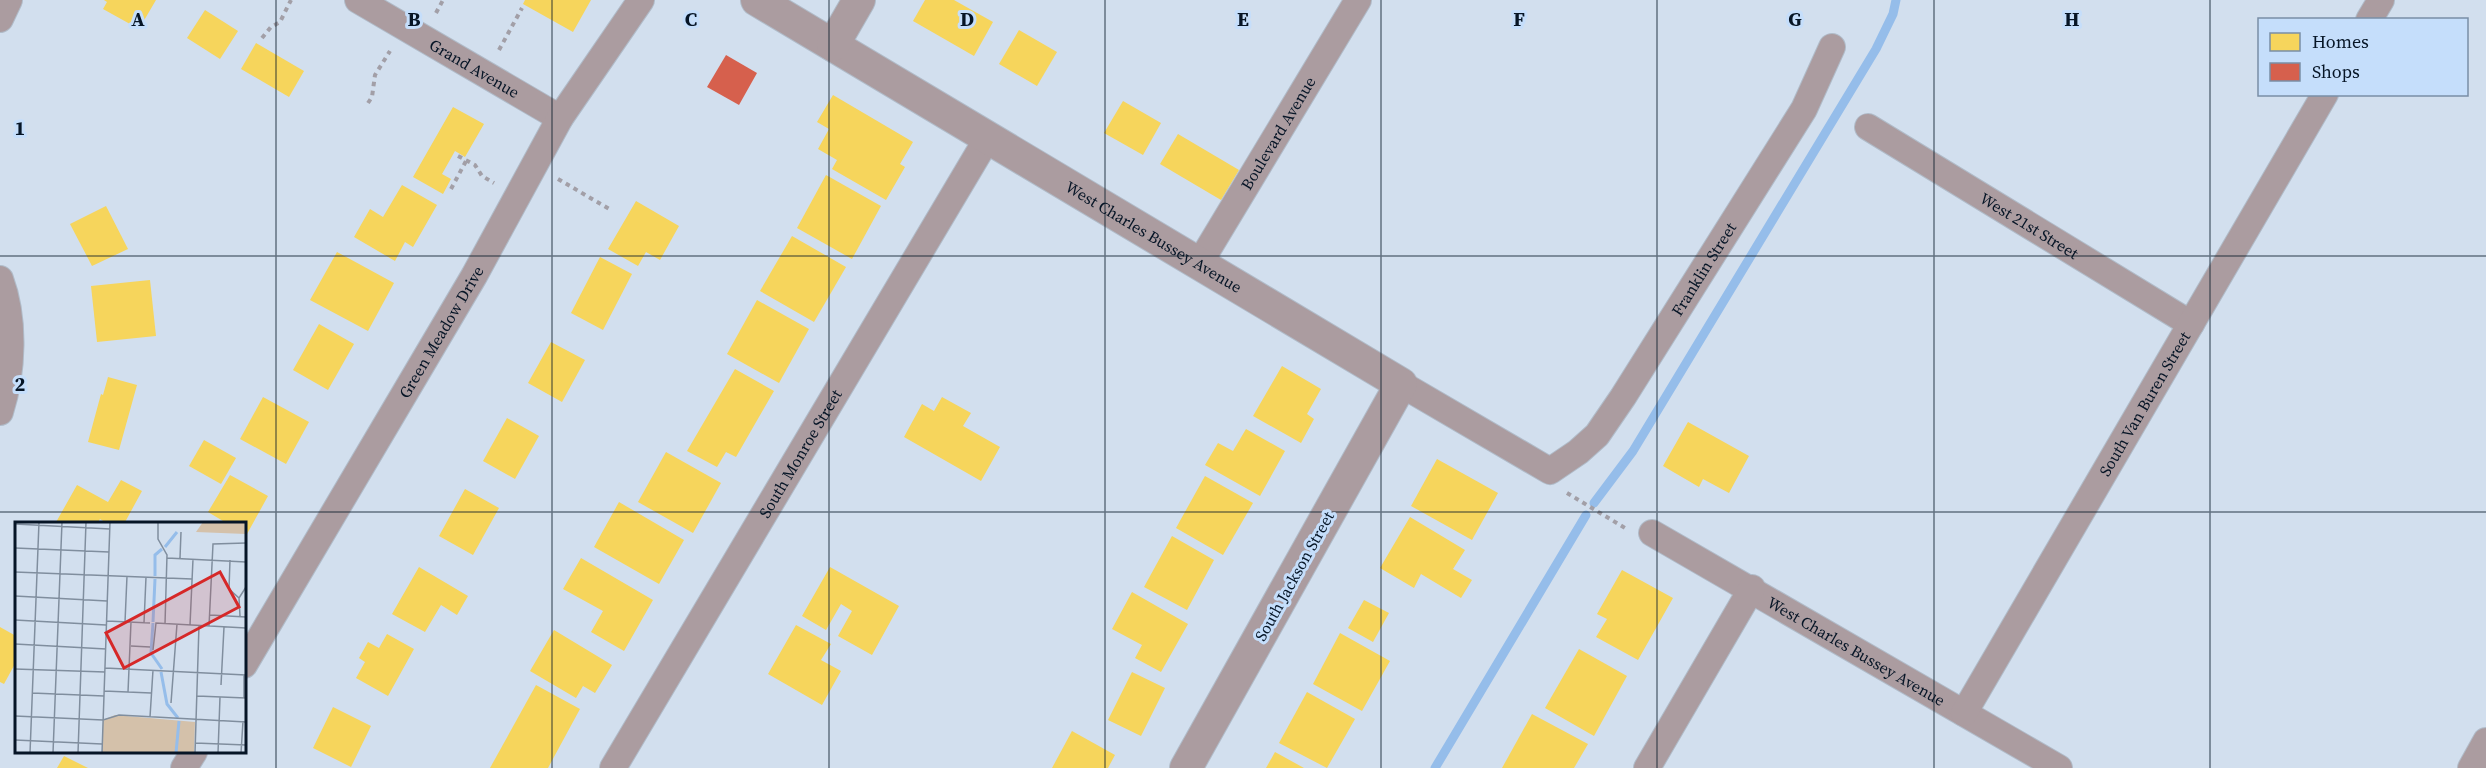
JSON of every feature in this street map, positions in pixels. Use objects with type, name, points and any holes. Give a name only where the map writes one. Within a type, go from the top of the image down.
[{"type":"street","points":[[0,19],[9,0]]},
{"type":"street","name":"Grand Avenue","points":[[358,0],[560,118]]},
{"type":"street","name":"Green Meadow Drive","points":[[246,663],[474,276],[560,118],[641,0]]},
{"type":"street","name":"West Charles Bussey Avenue","points":[[758,0],[987,139],[1550,471]]},
{"type":"street","points":[[833,45],[859,0]]},
{"type":"street","name":"Boulevard Avenue","points":[[1199,264],[1358,0]]},
{"type":"street","points":[[2370,18],[2381,0]]},
{"type":"street","name":"Franklin Street","points":[[1550,471],[1578,452],[1597,435],[1623,397],[1804,109],[1832,47]]},
{"type":"street","name":"South Van Buren Street","points":[[1964,712],[2324,96]]},
{"type":"street","name":"West 21st Street","points":[[1869,127],[2191,324]]},
{"type":"street","name":"South Monroe Street","points":[[613,768],[987,139]]},
{"type":"street","points":[[0,279],[9,309],[10,329],[8,372],[0,412]]},
{"type":"street","name":"South Jackson Street","points":[[1186,768],[1401,384]]},
{"type":"street","name":"West Charles Bussey Avenue","points":[[1652,532],[1752,588],[2058,768]]},
{"type":"street","points":[[1647,768],[1752,588]]},
{"type":"street","points":[[2470,768],[2486,741]]},
{"type":"street","points":[[184,768],[193,753]]},
{"type":"path","points":[[262,38],[280,22],[291,0]]},
{"type":"path","points":[[485,74],[522,8]]},
{"type":"path","points":[[368,104],[372,97],[375,75],[404,27]]},
{"type":"path","points":[[458,156],[475,165],[482,176],[518,196]]},
{"type":"path","points":[[451,189],[466,161]]},
{"type":"path","points":[[534,165],[611,210]]},
{"type":"path","points":[[1582,502],[1605,516]]},
{"type":"building: Homes","points":[[104,0],[156,0],[139,29],[103,9],[107,2]]},
{"type":"building: Homes","points":[[525,0],[591,0],[573,32],[523,4]]},
{"type":"building: Homes","points":[[925,0],[954,0],[993,22],[974,56],[913,21]]},
{"type":"building: Homes","points":[[205,10],[238,31],[220,59],[187,38]]},
{"type":"building: Homes","points":[[1019,30],[1057,52],[1037,86],[999,64]]},
{"type":"building: Homes","points":[[256,43],[304,71],[289,97],[241,69]]},
{"type":"building: Homes","points":[[833,95],[913,142],[900,164],[905,167],[886,200],[832,169],[837,160],[818,149],[829,129],[817,122]]},
{"type":"building: Homes","points":[[1123,101],[1161,123],[1143,155],[1104,133]]},
{"type":"building: Homes","points":[[453,107],[484,124],[465,157],[455,151],[442,174],[451,179],[443,194],[413,177]]},
{"type":"building: Homes","points":[[1178,134],[1239,170],[1221,200],[1160,164]]},
{"type":"building: Homes","points":[[826,175],[881,206],[852,259],[797,228]]},
{"type":"building: Homes","points":[[402,185],[437,205],[413,247],[405,242],[395,261],[354,237],[370,209],[383,217]]},
{"type":"building: Homes","points":[[636,201],[679,226],[660,260],[646,252],[638,266],[608,249]]},
{"type":"building: Homes","points":[[106,206],[128,249],[92,266],[70,224]]},
{"type":"building: Homes","points":[[792,236],[846,267],[814,322],[760,291]]},
{"type":"building: Homes","points":[[337,252],[394,283],[368,331],[310,300]]},
{"type":"building: Homes","points":[[600,257],[632,274],[603,330],[571,313]]},
{"type":"building: Homes","points":[[150,280],[156,336],[97,342],[91,286]]},
{"type":"building: Homes","points":[[757,300],[809,329],[779,383],[727,354]]},
{"type":"building: Homes","points":[[319,324],[354,344],[328,390],[293,370]]},
{"type":"building: Homes","points":[[551,342],[585,360],[562,402],[528,383]]},
{"type":"building: Homes","points":[[1282,366],[1321,389],[1307,414],[1314,419],[1301,443],[1253,416]]},
{"type":"building: Homes","points":[[735,369],[774,391],[736,457],[726,452],[717,467],[687,451]]},
{"type":"building: Homes","points":[[108,377],[137,385],[119,450],[88,442]]},
{"type":"building: Homes","points":[[263,397],[309,422],[286,464],[240,439]]},
{"type":"building: Homes","points":[[942,397],[971,413],[963,426],[1000,447],[981,481],[904,437],[922,404],[934,411]]},
{"type":"building: Homes","points":[[507,418],[539,436],[515,479],[483,461]]},
{"type":"building: Homes","points":[[1688,422],[1749,456],[1729,493],[1703,479],[1699,487],[1663,466]]},
{"type":"building: Homes","points":[[1246,429],[1285,451],[1260,496],[1205,465],[1218,443],[1233,451]]},
{"type":"building: Homes","points":[[204,440],[236,458],[221,484],[189,466]]},
{"type":"building: Homes","points":[[666,452],[721,483],[693,533],[638,502]]},
{"type":"building: Homes","points":[[1437,459],[1498,493],[1472,540],[1411,506]]},
{"type":"building: Homes","points":[[230,475],[268,496],[247,534],[246,522],[225,522],[208,512]]},
{"type":"building: Homes","points":[[1205,476],[1253,503],[1223,555],[1176,528]]},
{"type":"building: Homes","points":[[121,480],[142,491],[125,522],[105,522],[100,519],[98,522],[56,522],[77,485],[108,502]]},
{"type":"building: Homes","points":[[465,489],[499,508],[473,555],[439,536]]},
{"type":"building: Homes","points":[[619,502],[684,540],[659,584],[594,547]]},
{"type":"building: Homes","points":[[1410,517],[1465,550],[1453,569],[1472,580],[1461,598],[1421,574],[1414,588],[1380,568]]},
{"type":"building: Homes","points":[[1172,536],[1214,560],[1187,610],[1144,587]]},
{"type":"building: Homes","points":[[581,558],[653,600],[624,651],[591,632],[603,611],[563,589]]},
{"type":"building: Homes","points":[[419,567],[468,596],[457,615],[441,605],[425,632],[392,614]]},
{"type":"building: Homes","points":[[830,567],[899,606],[872,655],[838,636],[852,611],[841,604],[826,630],[802,616]]},
{"type":"building: Homes","points":[[1622,570],[1673,598],[1638,660],[1596,637],[1607,619],[1597,614]]},
{"type":"building: Homes","points":[[1132,592],[1188,624],[1161,672],[1135,658],[1142,645],[1112,629]]},
{"type":"building: Homes","points":[[1364,600],[1389,613],[1373,642],[1348,628]]},
{"type":"building: Homes","points":[[796,625],[831,644],[821,660],[841,671],[822,705],[768,674]]},
{"type":"building: Homes","points":[[0,627],[15,635],[15,664],[4,684],[0,682]]},
{"type":"building: Homes","points":[[554,630],[612,665],[595,693],[583,686],[576,698],[530,671]]},
{"type":"building: Homes","points":[[1340,633],[1390,661],[1362,711],[1313,684]]},
{"type":"building: Homes","points":[[387,634],[414,649],[388,696],[356,678],[365,662],[359,658],[368,642],[379,648]]},
{"type":"building: Homes","points":[[1579,649],[1627,676],[1594,736],[1545,708]]},
{"type":"building: Homes","points":[[1132,672],[1165,688],[1141,736],[1108,720]]},
{"type":"building: Homes","points":[[536,685],[580,709],[548,768],[490,768]]},
{"type":"building: Homes","points":[[1307,692],[1355,719],[1327,768],[1279,743]]},
{"type":"building: Homes","points":[[333,707],[371,726],[351,767],[313,748]]},
{"type":"building: Homes","points":[[1532,714],[1588,744],[1574,768],[1502,768]]},
{"type":"building: Homes","points":[[1072,731],[1115,755],[1108,768],[1052,768]]},
{"type":"building: Homes","points":[[1275,752],[1304,768],[1266,768]]},
{"type":"building: Homes","points":[[64,756],[88,768],[57,768]]},
{"type":"building: Shops","points":[[726,55],[757,73],[739,105],[707,87]]},
{"type":"waterway","points":[[1594,503],[1633,451],[1876,49],[1893,14],[1896,0]]},
{"type":"waterway","points":[[1435,768],[1586,515]]}]
